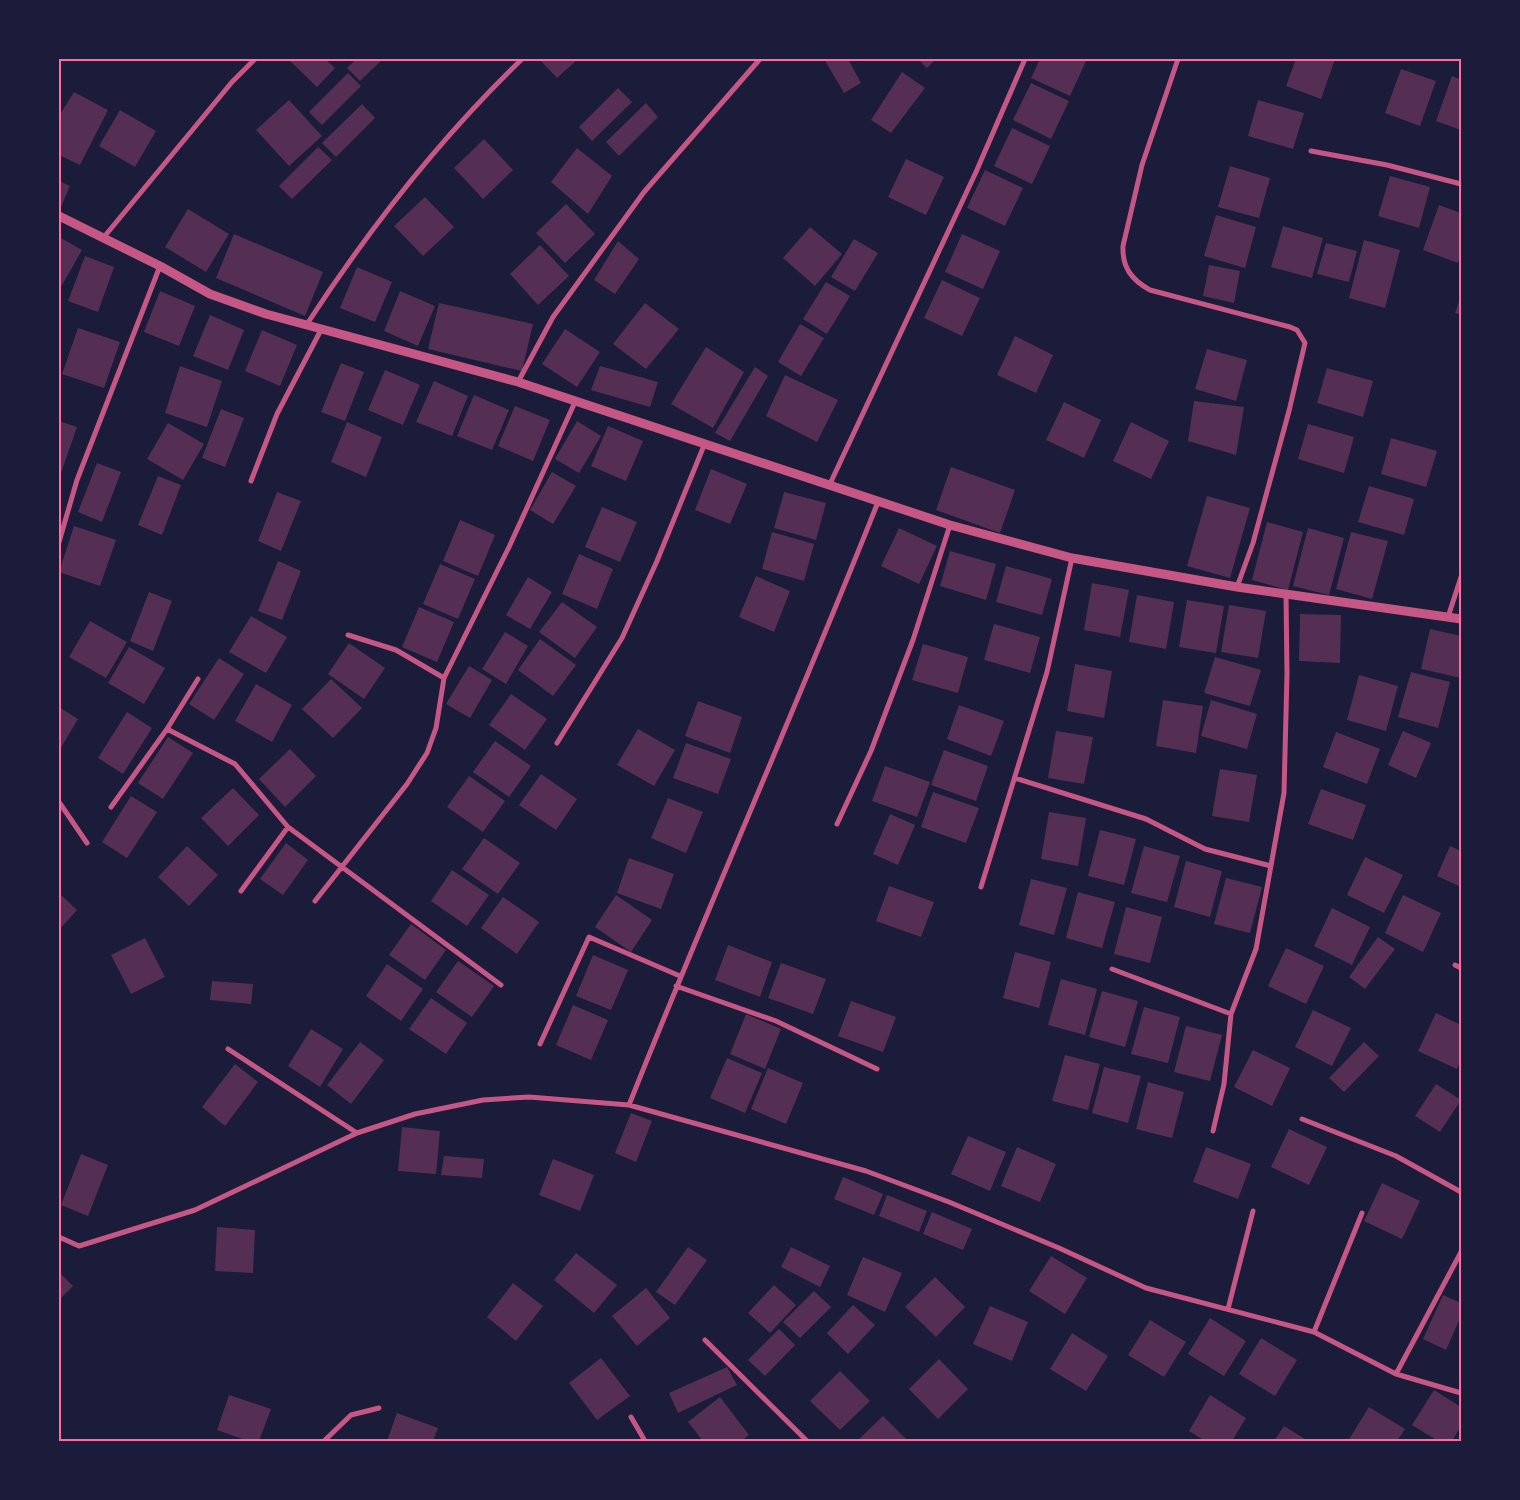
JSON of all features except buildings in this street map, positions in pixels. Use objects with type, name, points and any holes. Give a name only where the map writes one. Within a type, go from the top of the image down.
[{"type":"street","points":[[104,237],[232,82],[255,59]]},
{"type":"street","points":[[307,324],[345,265],[413,177],[490,89],[522,59]]},
{"type":"street","points":[[518,382],[553,317],[644,192],[760,59]]},
{"type":"street","points":[[829,486],[972,180],[1025,59]]},
{"type":"street","points":[[1178,59],[1142,165],[1124,246],[1123,258],[1126,269],[1132,277],[1150,290],[1290,327],[1297,330],[1304,343],[1289,411],[1253,542],[1238,587]]},
{"type":"street","points":[[1311,151],[1387,165],[1461,184]]},
{"type":"street","points":[[59,216],[104,237],[210,294],[266,314],[518,382],[950,525],[1072,558],[1238,587],[1461,619]]},
{"type":"street","points":[[59,542],[74,489],[160,266]]},
{"type":"street","points":[[251,481],[277,414],[322,328]]},
{"type":"street","points":[[315,902],[407,784],[426,753],[436,728],[444,678],[510,545],[575,402]]},
{"type":"street","points":[[558,743],[622,638],[658,561],[705,443]]},
{"type":"street","points":[[629,1105],[680,976],[818,651],[878,502]]},
{"type":"street","points":[[837,824],[871,752],[913,640],[950,525]]},
{"type":"street","points":[[981,887],[1047,672],[1072,558]]},
{"type":"street","points":[[1448,617],[1461,577]]},
{"type":"street","points":[[1213,1131],[1224,1084],[1231,1014],[1256,949],[1284,793],[1286,765],[1286,594]]},
{"type":"street","points":[[348,635],[396,650],[444,678]]},
{"type":"street","points":[[111,807],[167,729],[198,679]]},
{"type":"street","points":[[167,729],[235,764],[288,827],[501,984]]},
{"type":"street","points":[[1015,778],[1146,819],[1205,849],[1271,866]]},
{"type":"street","points":[[59,802],[87,843]]},
{"type":"street","points":[[241,890],[288,827]]},
{"type":"street","points":[[540,1044],[589,937],[680,976]]},
{"type":"street","points":[[1455,964],[1461,968]]},
{"type":"street","points":[[1112,969],[1231,1014]]},
{"type":"street","points":[[676,986],[776,1021],[877,1069]]},
{"type":"street","points":[[228,1049],[357,1133]]},
{"type":"street","points":[[59,1237],[79,1246],[195,1210],[357,1133],[415,1114],[483,1100],[529,1097],[629,1105],[866,1171],[949,1202],[1059,1248],[1146,1288],[1314,1332],[1396,1374],[1461,1393]]},
{"type":"street","points":[[1302,1119],[1396,1156],[1461,1192]]},
{"type":"street","points":[[1228,1309],[1253,1212]]},
{"type":"street","points":[[1314,1332],[1362,1214]]},
{"type":"street","points":[[1396,1374],[1461,1252]]},
{"type":"street","points":[[705,1340],[807,1441]]},
{"type":"street","points":[[324,1441],[351,1415],[379,1408]]},
{"type":"street","points":[[631,1417],[646,1441]]}]
